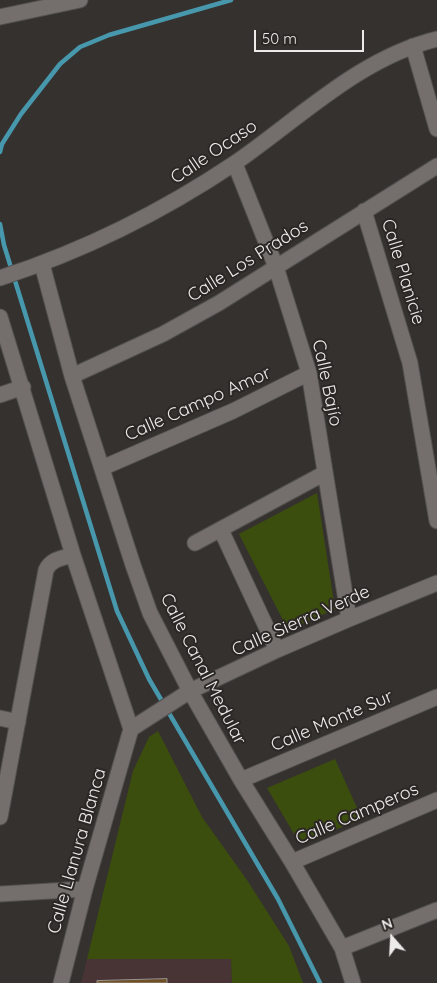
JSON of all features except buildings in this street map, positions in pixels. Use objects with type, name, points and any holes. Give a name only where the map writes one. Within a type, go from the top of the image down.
[{"type":"street","points":[[0,17],[80,0]]},
{"type":"street","name":"Calle Ocaso","points":[[0,278],[37,266],[84,246],[154,212],[235,164],[344,84],[383,60],[413,46],[436,41]]},
{"type":"street","points":[[413,46],[437,129]]},
{"type":"street","name":"Calle Bajío","points":[[235,164],[276,267],[309,373],[349,619]]},
{"type":"street","name":"Calle Los Prados","points":[[72,376],[164,334],[219,303],[437,166]]},
{"type":"street","name":"Calle Planicie","points":[[364,211],[410,363],[437,521]]},
{"type":"street","name":"Calle Canal Medular","points":[[37,266],[150,613],[186,693],[292,862],[342,948],[352,983]]},
{"type":"street","points":[[0,317],[73,555],[131,729]]},
{"type":"street","name":"Calle Campo Amor","points":[[102,468],[233,411],[309,373]]},
{"type":"street","points":[[0,395],[23,387]]},
{"type":"street","points":[[195,543],[326,473]]},
{"type":"street","points":[[221,530],[277,650]]},
{"type":"street","points":[[0,818],[46,570],[56,560],[73,555]]},
{"type":"street","name":"Calle Sierra Verde","points":[[131,729],[186,693],[277,650],[437,583]]},
{"type":"street","name":"Calle Monte Sur","points":[[241,780],[437,698]]},
{"type":"street","points":[[0,718],[18,722]]},
{"type":"street","name":"Calle Llanura Blanca","points":[[61,983],[85,889],[131,729]]},
{"type":"street","name":"Calle Camperos","points":[[292,862],[437,800]]},
{"type":"street","points":[[0,894],[85,889]]},
{"type":"street","points":[[342,948],[437,910]]},
{"type":"shaded area","points":[[87,959],[231,959],[232,983],[81,983]]},
{"type":"green space","points":[[317,493],[335,609],[288,630],[239,534]]},
{"type":"green space","points":[[158,731],[202,817],[247,880],[289,946],[303,983],[232,983],[231,959],[87,959],[133,771],[149,737]]},
{"type":"green space","points":[[335,759],[362,819],[300,844],[267,788]]},
{"type":"waterway","points":[[0,152],[2,144],[21,114],[60,64],[80,47],[109,35],[231,0]]},
{"type":"waterway","points":[[0,224],[4,245],[117,611],[149,679],[278,899],[320,983]]}]
